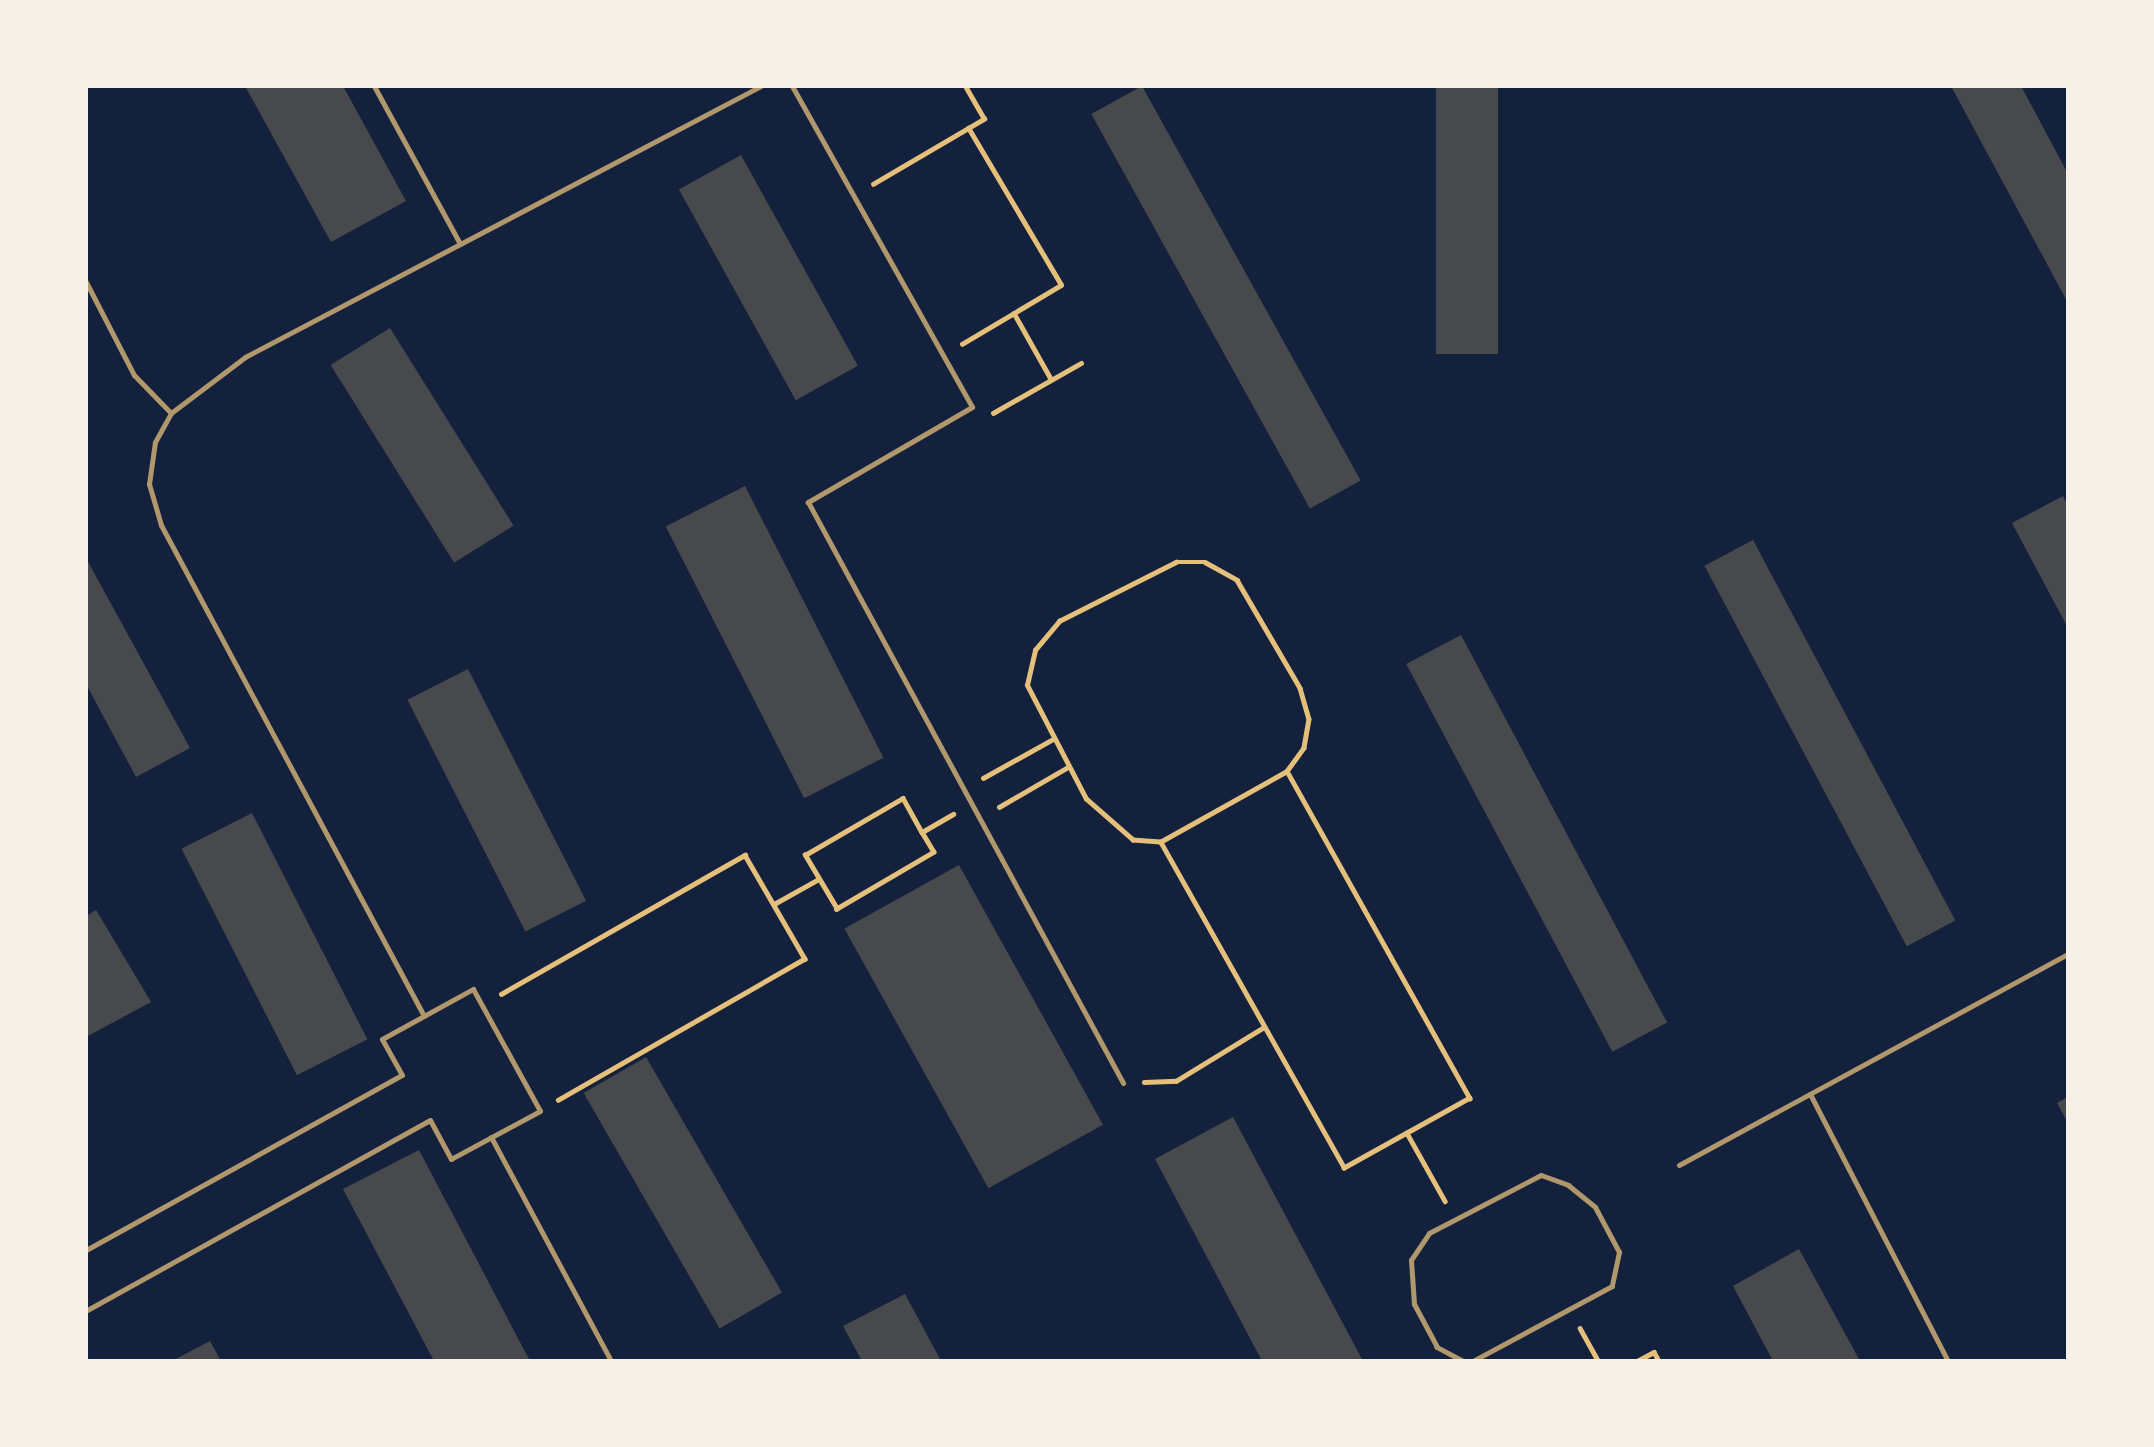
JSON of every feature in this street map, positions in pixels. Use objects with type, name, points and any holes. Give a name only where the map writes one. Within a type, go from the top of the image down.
[{"type":"lane","points":[[374,86],[460,244]]},
{"type":"lane","points":[[424,1016],[161,525],[149,484],[155,442],[171,413],[245,357],[761,86]]},
{"type":"lane","points":[[792,86],[972,407],[807,502],[1123,1083]]},
{"type":"lane","points":[[86,282],[134,375],[171,413]]},
{"type":"lane","points":[[1679,1165],[2068,954]]},
{"type":"lane","points":[[86,1250],[402,1075],[382,1039],[473,989],[540,1111],[451,1159],[430,1121],[86,1311]]},
{"type":"lane","points":[[1810,1094],[1948,1361]]},
{"type":"lane","points":[[491,1137],[611,1361]]},
{"type":"lane","points":[[1463,1361],[1437,1347],[1414,1304],[1411,1260],[1429,1233],[1541,1175],[1568,1185],[1595,1207],[1619,1252],[1612,1286],[1473,1361]]},
{"type":"path","points":[[853,195],[984,119],[965,86]]},
{"type":"path","points":[[943,355],[1061,285],[968,128]]},
{"type":"path","points":[[1014,313],[1051,380]]},
{"type":"path","points":[[972,407],[993,413],[1081,363]]},
{"type":"path","points":[[1205,562],[1237,580],[1300,688],[1309,719],[1304,748],[1287,771],[1160,842],[1133,840],[1109,824],[1068,767],[1052,739],[1027,685],[1035,650],[1059,621],[1147,572],[1205,562]]},
{"type":"path","points":[[964,789],[1052,739]]},
{"type":"path","points":[[980,818],[1068,767]]},
{"type":"path","points":[[1160,842],[1344,1168],[1470,1098],[1287,771]]},
{"type":"path","points":[[903,798],[922,832],[934,852],[837,909],[805,855],[903,798]]},
{"type":"path","points":[[922,832],[972,803]]},
{"type":"path","points":[[481,1006],[745,855],[805,959],[540,1111]]},
{"type":"path","points":[[774,904],[819,879]]},
{"type":"path","points":[[1123,1083],[1176,1081],[1264,1027]]},
{"type":"path","points":[[1407,1133],[1456,1220]]},
{"type":"path","points":[[1569,1309],[1598,1361]]},
{"type":"path","points":[[1637,1361],[1654,1352],[1659,1361]]},
{"type":"building","points":[[245,86],[343,86],[406,201],[331,242]]},
{"type":"building","points":[[1142,86],[1361,480],[1310,509],[1091,114]]},
{"type":"building","points":[[1436,86],[1498,86],[1498,354],[1436,354]]},
{"type":"building","points":[[1951,86],[2021,86],[2068,174],[2068,303]]},
{"type":"building","points":[[741,155],[858,366],[796,400],[679,189]]},
{"type":"building","points":[[390,328],[513,526],[454,563],[331,365]]},
{"type":"building","points":[[745,486],[883,758],[804,798],[666,526]]},
{"type":"building","points":[[2063,496],[2068,506],[2068,628],[2012,523]]},
{"type":"building","points":[[1753,540],[1955,921],[1907,946],[1704,566]]},
{"type":"building","points":[[86,558],[190,748],[136,777],[86,684]]},
{"type":"building","points":[[1461,635],[1667,1023],[1612,1052],[1406,664]]},
{"type":"building","points":[[468,669],[586,901],[525,932],[407,700]]},
{"type":"building","points":[[252,813],[367,1039],[297,1075],[182,849]]},
{"type":"building","points":[[959,865],[1103,1125],[988,1188],[844,929]]},
{"type":"building","points":[[96,910],[151,1002],[86,1037],[86,916]]},
{"type":"building","points":[[646,1057],[782,1293],[720,1329],[584,1093]]},
{"type":"building","points":[[2068,1097],[2068,1123],[2057,1103]]},
{"type":"building","points":[[1233,1117],[1363,1361],[1262,1361],[1155,1159]]},
{"type":"building","points":[[419,1150],[530,1361],[434,1361],[343,1189]]},
{"type":"building","points":[[1799,1249],[1860,1361],[1773,1361],[1733,1286]]},
{"type":"building","points":[[905,1294],[941,1361],[862,1361],[843,1326]]},
{"type":"building","points":[[210,1341],[221,1361],[172,1361]]}]
